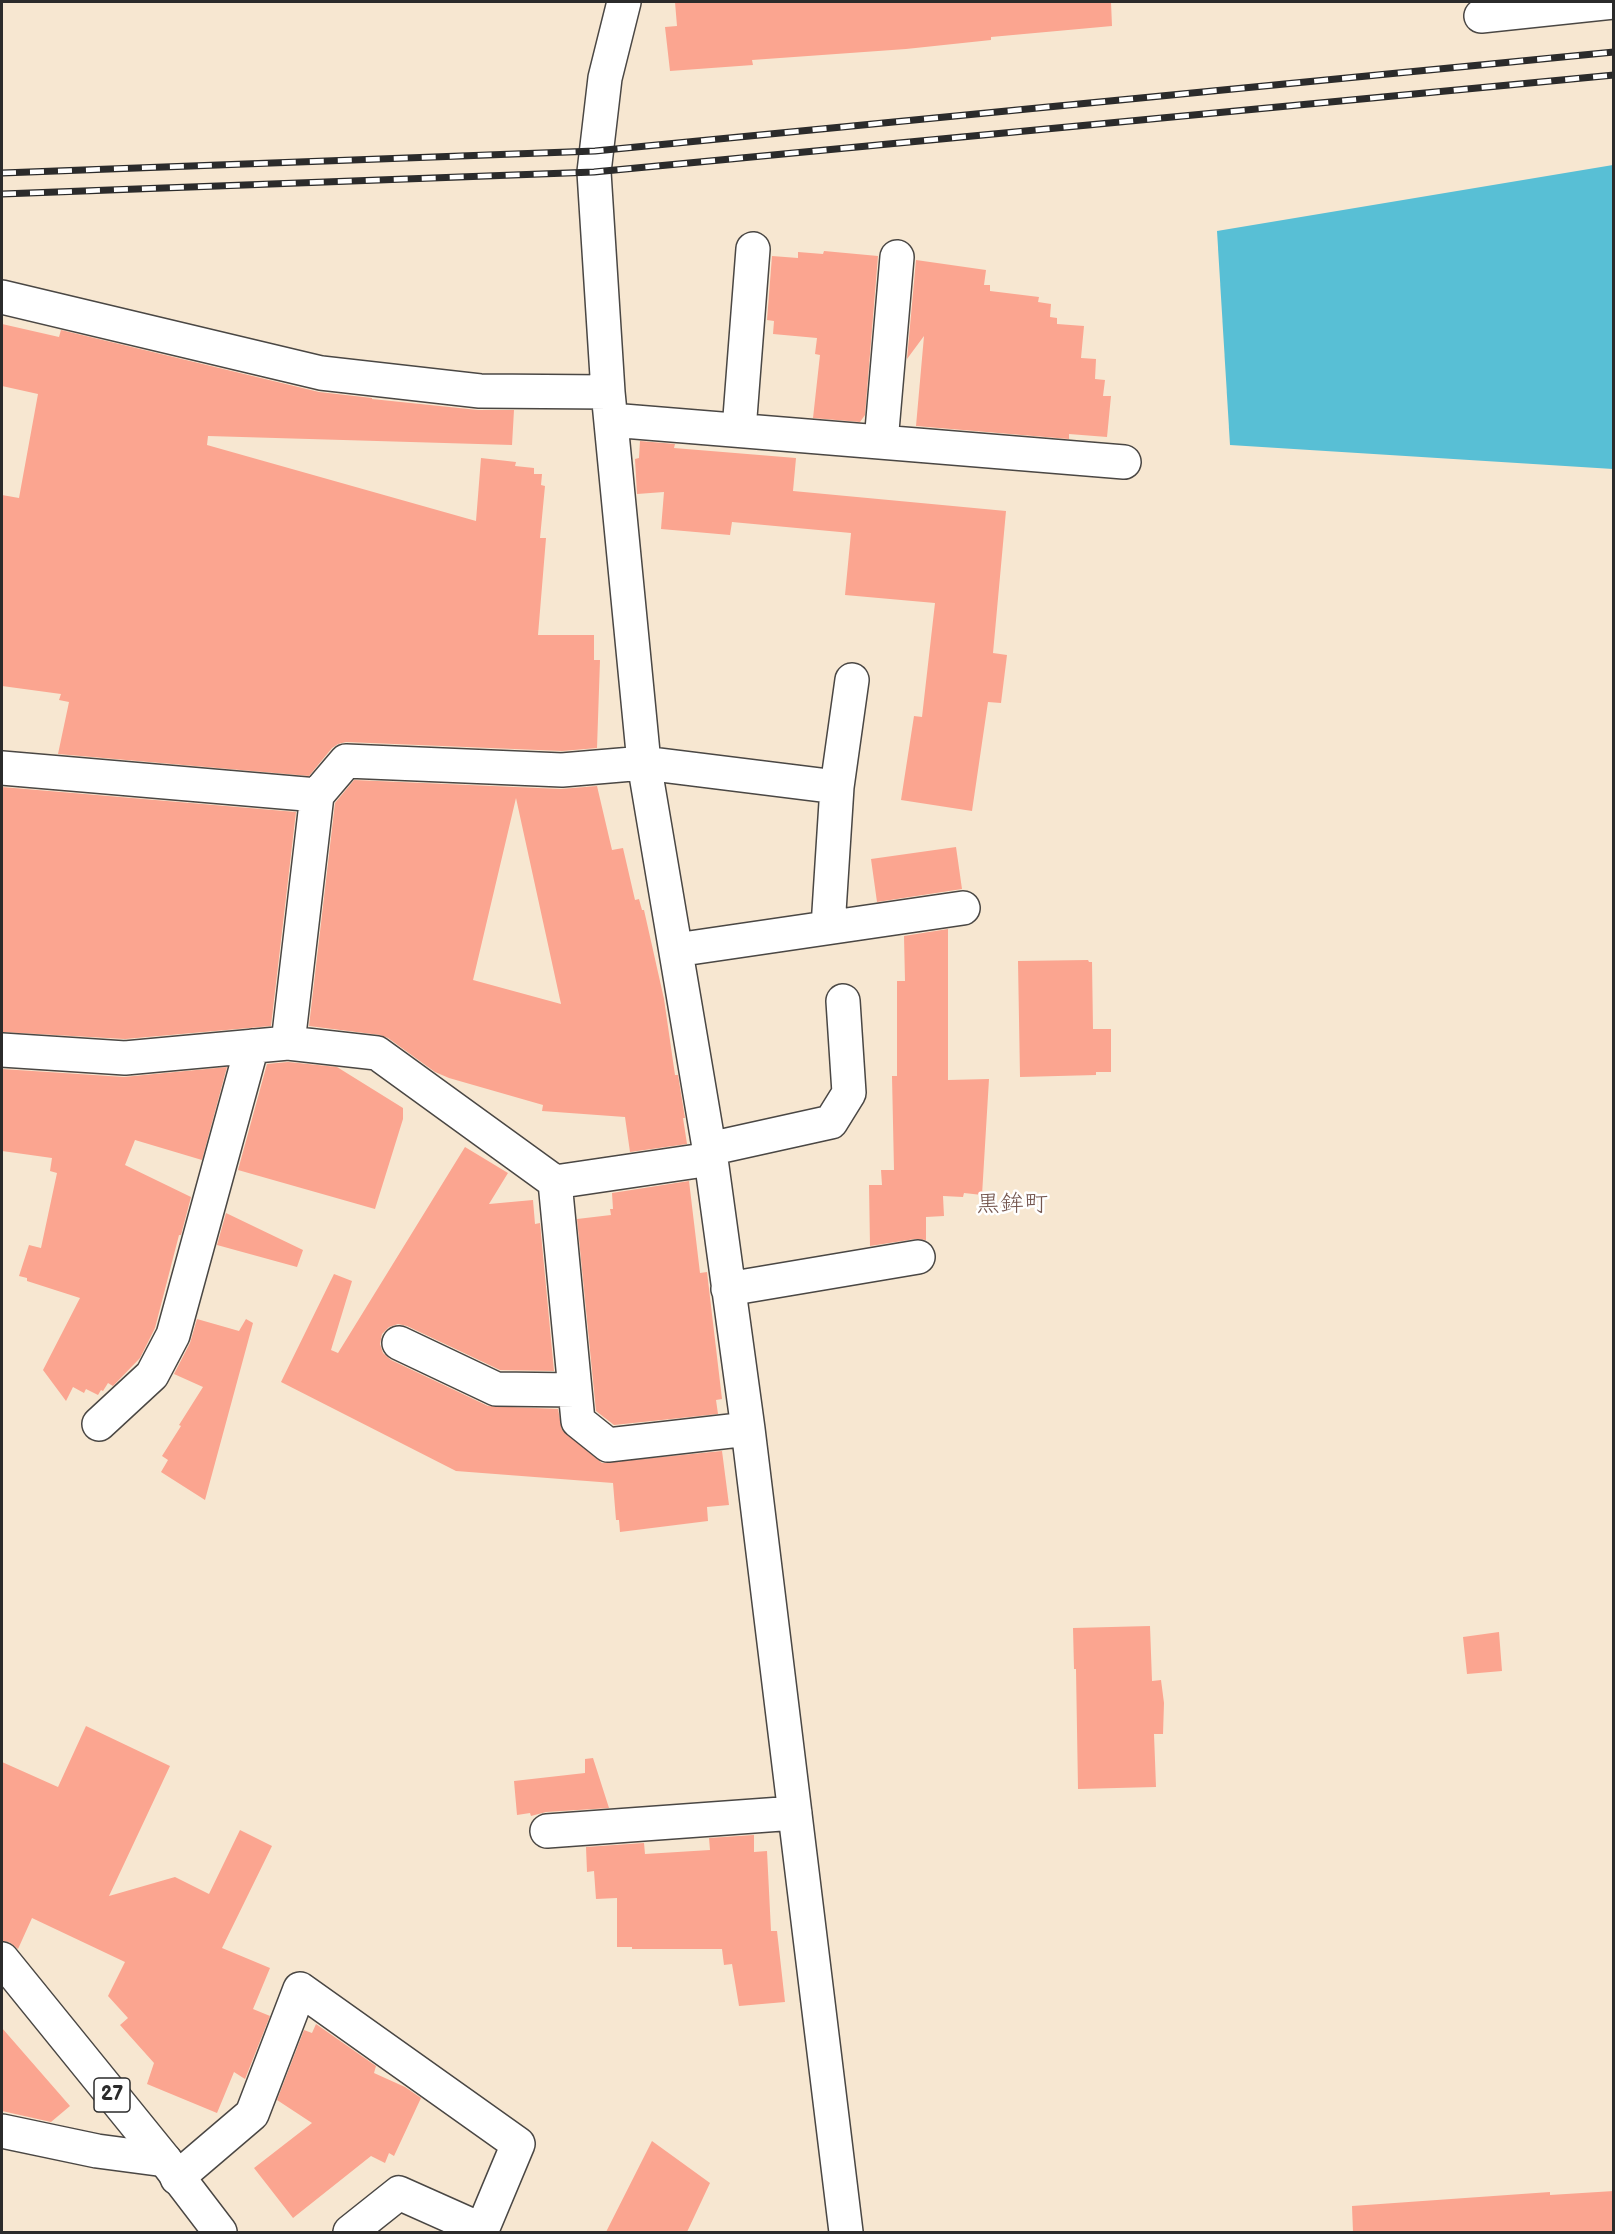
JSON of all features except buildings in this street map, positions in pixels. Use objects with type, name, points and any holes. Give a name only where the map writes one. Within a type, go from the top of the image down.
[{"type":"street","points":[[624,2],[605,78],[594,172],[609,406],[644,764],[710,1154],[748,1429],[846,2232]]},
{"type":"street","points":[[1481,16],[1614,2]]},
{"type":"street","points":[[739,430],[753,249]]},
{"type":"street","points":[[881,442],[897,257]]},
{"type":"street","points":[[2,297],[321,373],[609,406],[739,430],[1124,462]]},
{"type":"street","points":[[828,927],[837,787],[852,680]]},
{"type":"street","points":[[288,1043],[316,795],[346,761],[562,770],[644,764],[837,787]]},
{"type":"street","points":[[2,768],[316,795]]},
{"type":"street","points":[[676,950],[963,908]]},
{"type":"street","points":[[2,1050],[125,1058],[288,1043],[377,1053],[555,1182],[710,1154],[831,1122],[849,1094],[843,1001]]},
{"type":"street","points":[[99,1424],[152,1375],[173,1335],[252,1046]]},
{"type":"street","points":[[555,1182],[578,1421],[608,1445],[748,1429]]},
{"type":"street","points":[[728,1289],[918,1257]]},
{"type":"street","points":[[399,1343],[496,1389],[575,1390]]},
{"type":"street","points":[[547,1831],[795,1813]]},
{"type":"street","name":"27","points":[[2,1959],[220,2232]]},
{"type":"street","points":[[2,2131],[171,2169],[252,2114],[300,1989],[518,2144],[482,2230],[399,2193],[350,2232]]},
{"type":"water","points":[[1613,165],[1613,469],[1230,445],[1217,231]]},
{"type":"railway","points":[[2,173],[595,151],[1614,52]]},
{"type":"railway","points":[[2,194],[594,172],[1614,75]]},
{"type":"district","name":"黒鉾町","points":[[1012,1205]]}]
